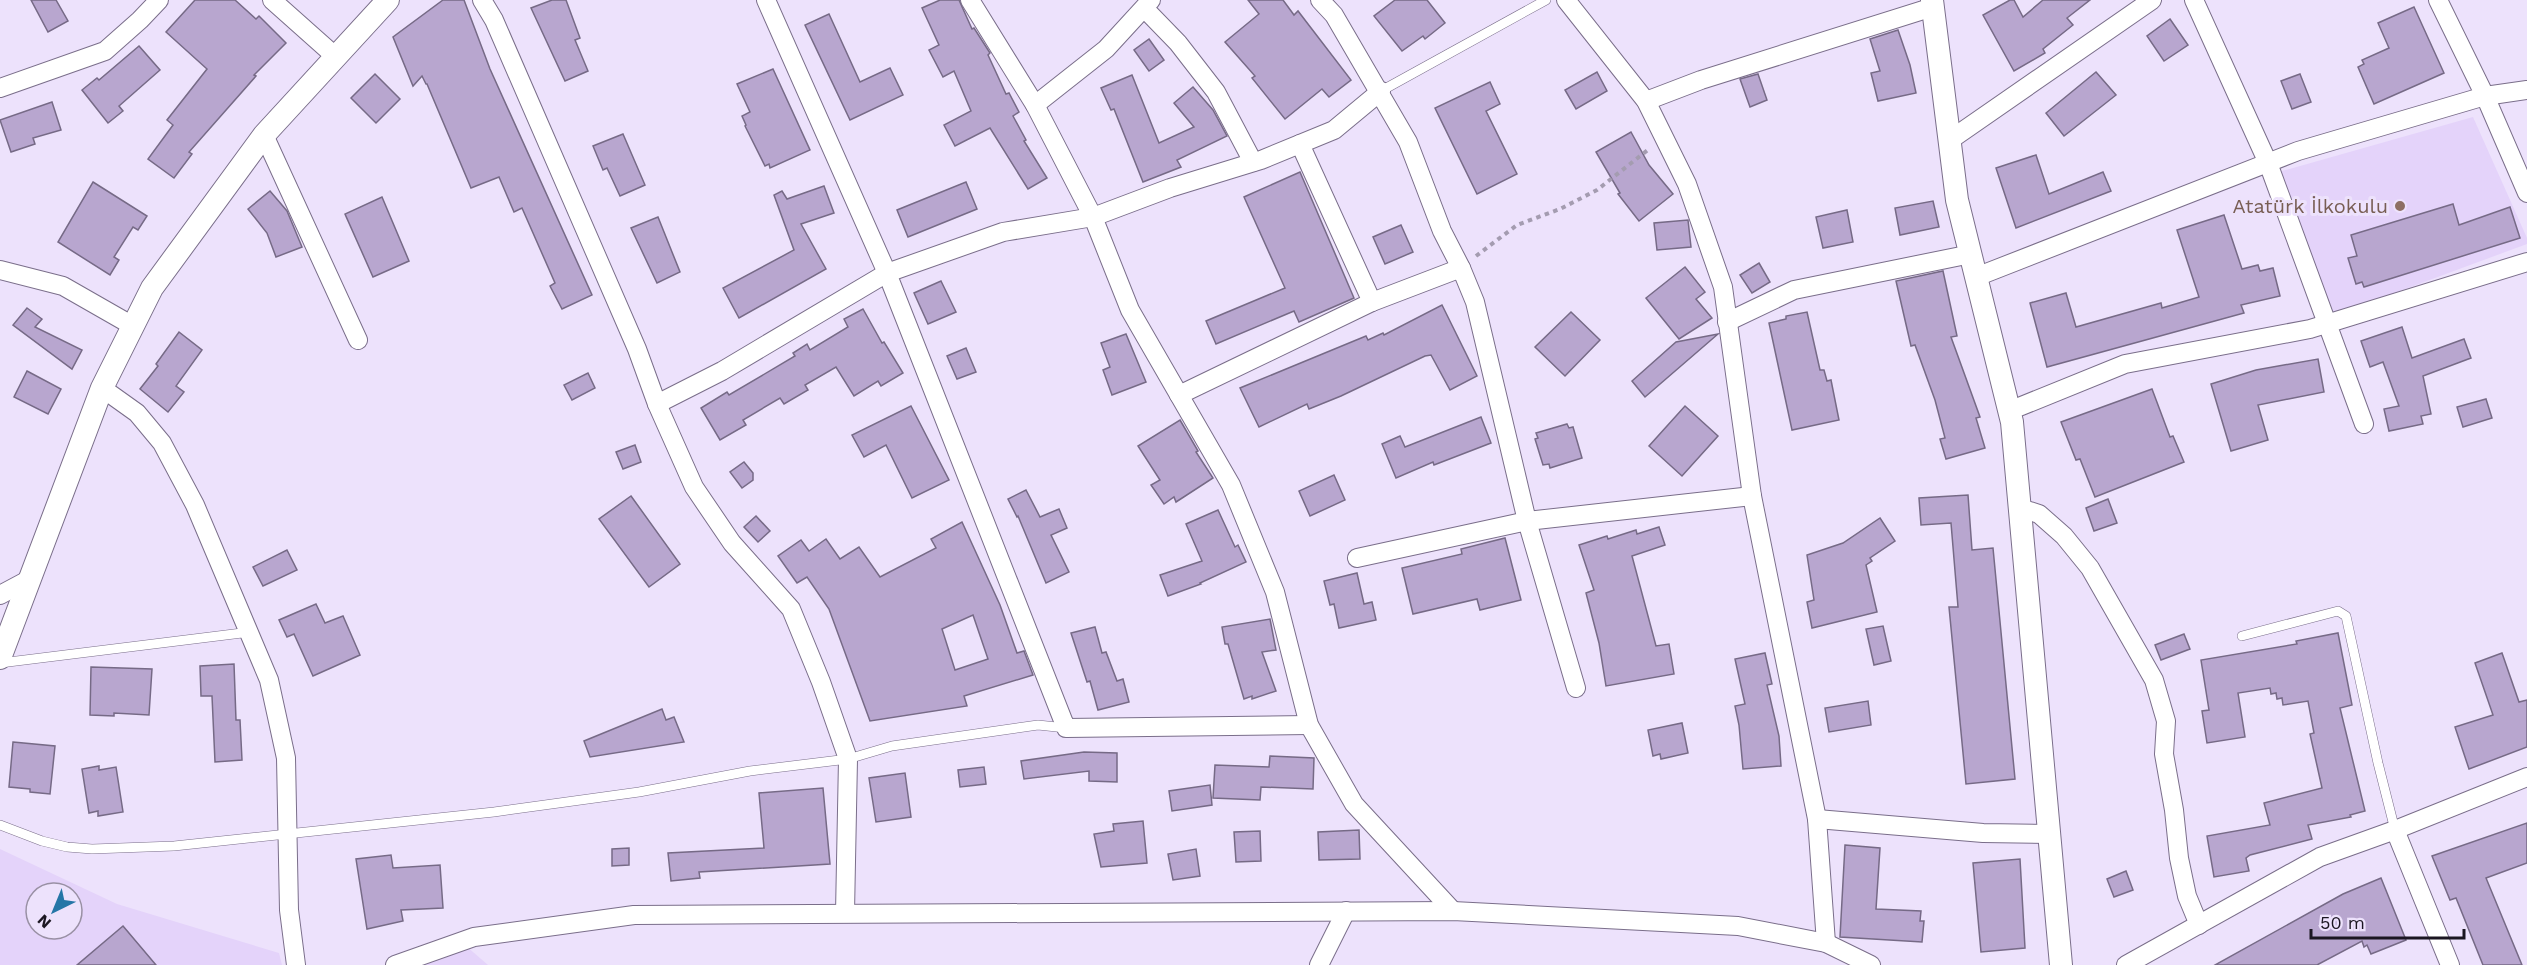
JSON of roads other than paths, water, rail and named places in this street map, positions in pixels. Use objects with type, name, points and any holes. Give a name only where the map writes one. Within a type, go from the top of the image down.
[{"type":"street","points":[[0,88],[105,51],[159,0]]},
{"type":"street","points":[[272,0],[336,57]]},
{"type":"street","points":[[0,658],[102,388],[152,288],[264,135],[388,0]]},
{"type":"street","points":[[482,0],[494,20],[618,305],[693,487],[732,543],[791,609],[821,682],[848,759],[845,913]]},
{"type":"street","points":[[766,0],[887,273],[1066,728],[1309,725]]},
{"type":"street","points":[[970,0],[1035,105],[1093,218],[1130,310],[1231,484],[1275,592],[1309,725],[1354,804],[1453,911]]},
{"type":"street","points":[[1320,0],[1334,15],[1381,91],[1408,142],[1442,231],[1476,302],[1527,521],[1576,688]]},
{"type":"street","points":[[1566,0],[1646,101],[1687,184],[1722,287],[1752,496],[1817,819],[1826,944]]},
{"type":"street","points":[[1950,140],[2152,0]]},
{"type":"street","points":[[2194,0],[2268,163],[2364,424]]},
{"type":"street","points":[[2438,0],[2485,96],[2527,193]]},
{"type":"street","points":[[1646,101],[1701,80],[1932,3],[1957,200],[2009,411],[2020,508],[2061,965]]},
{"type":"street","points":[[1035,105],[1106,49],[1148,4],[1216,92],[1253,162]]},
{"type":"street","points":[[1976,278],[2298,151],[2485,96],[2527,90]]},
{"type":"street","points":[[657,404],[723,371],[887,273],[1003,232],[1093,218],[1170,188],[1253,162],[1334,130],[1381,91]]},
{"type":"street","points":[[264,135],[358,340]]},
{"type":"street","points":[[1300,144],[1372,302]]},
{"type":"street","points":[[1727,322],[1794,290],[1971,254]]},
{"type":"street","points":[[2009,411],[2125,364],[2310,329],[2527,262]]},
{"type":"street","points":[[1179,395],[1372,302],[1461,267]]},
{"type":"street","points":[[0,270],[63,286],[133,326]]},
{"type":"street","points":[[102,388],[137,413],[162,443],[195,505],[269,680],[286,758],[289,910],[296,965]]},
{"type":"street","points":[[1357,558],[1527,521],[1752,496]]},
{"type":"street","points":[[2020,508],[2039,514],[2064,536],[2090,568],[2154,680],[2166,721],[2164,754],[2174,810],[2179,858],[2187,896],[2199,925]]},
{"type":"street","points":[[0,595],[30,579]]},
{"type":"street","points":[[2126,965],[2320,857],[2395,830],[2527,777]]},
{"type":"street","points":[[1817,819],[1983,833],[2049,834]]},
{"type":"street","points":[[2395,830],[2450,965]]},
{"type":"street","points":[[1319,965],[1347,911]]},
{"type":"street","points":[[396,965],[474,937],[634,915],[1347,911],[1453,911],[1738,926],[1826,944],[1871,965]]},
{"type":"lane","points":[[1381,91],[1546,0]]},
{"type":"lane","points":[[2242,636],[2338,611],[2346,616],[2395,830]]},
{"type":"lane","points":[[0,663],[250,632]]},
{"type":"lane","points":[[0,825],[42,841],[92,849],[174,846],[289,836],[505,811],[639,792],[750,771],[848,759],[892,746],[1038,724],[1066,728]]},
{"type":"place","name":"Atatürk İlkokulu","points":[[2400,206]]}]
